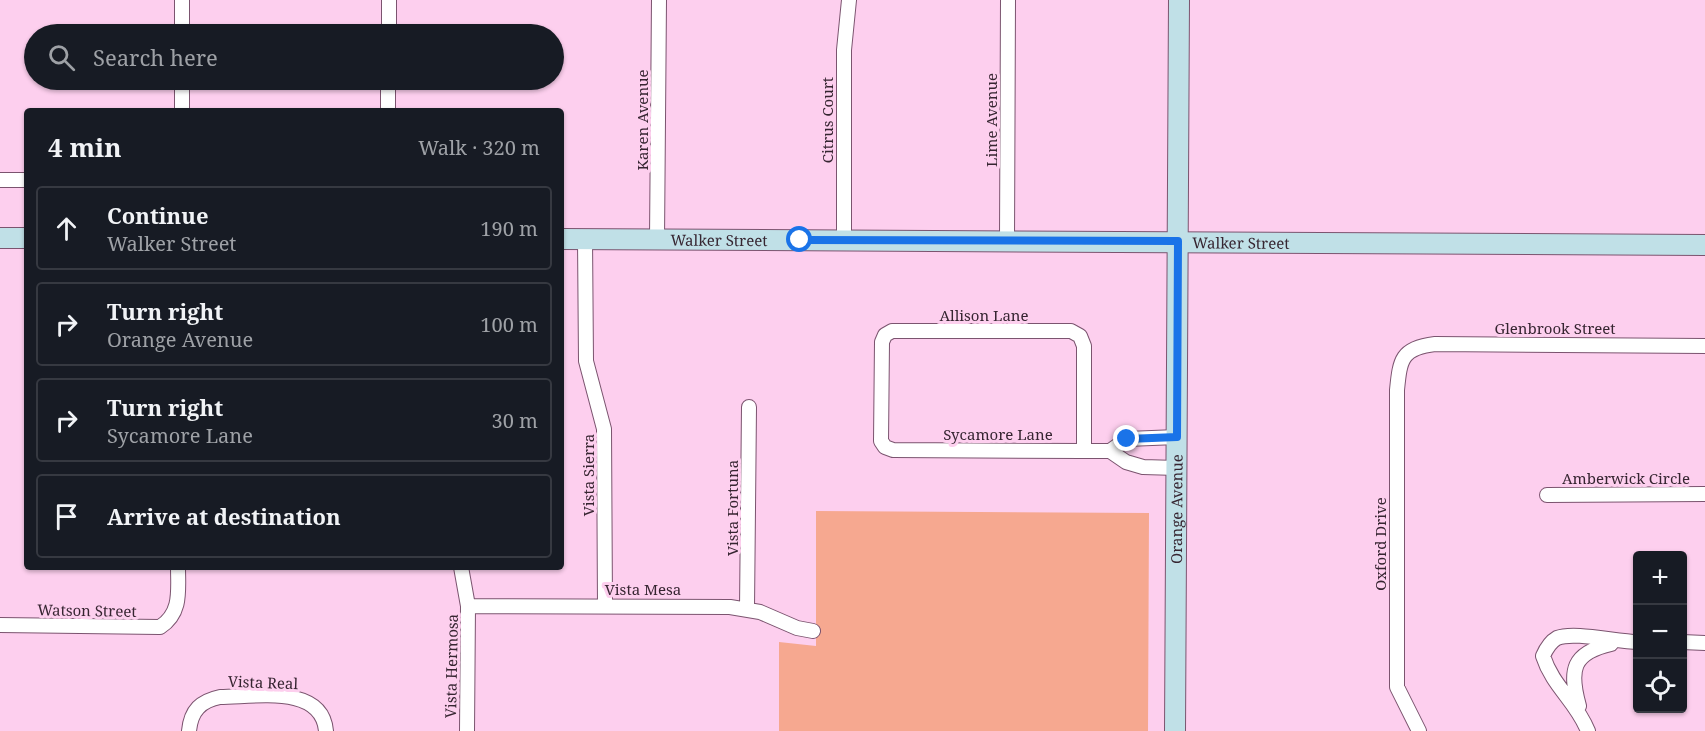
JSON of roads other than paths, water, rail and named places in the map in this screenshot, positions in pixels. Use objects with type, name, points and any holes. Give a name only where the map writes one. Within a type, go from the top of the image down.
[{"type":"main road","name":"Orange Avenue","points":[[1175,731],[1179,0]]},
{"type":"main road","points":[[0,238],[24,238]]},
{"type":"main road","name":"Walker Street","points":[[564,239],[1705,245]]},
{"type":"street","points":[[182,0],[182,24]]},
{"type":"street","points":[[389,0],[389,24]]},
{"type":"street","name":"Karen Avenue","points":[[657,239],[659,0]]},
{"type":"street","name":"Citrus Court","points":[[844,240],[844,50],[849,0]]},
{"type":"street","name":"Lime Avenue","points":[[1007,240],[1008,0]]},
{"type":"street","points":[[182,90],[182,108]]},
{"type":"street","points":[[388,90],[388,108]]},
{"type":"street","points":[[0,180],[24,180]]},
{"type":"street","name":"Vista Sierra","points":[[585,239],[586,361],[604,429],[605,606]]},
{"type":"street","name":"Allison Lane","points":[[885,447],[881,441],[882,342],[885,335],[892,331],[1071,331],[1080,336],[1084,346],[1084,451]]},
{"type":"street","name":"Glenbrook Street","points":[[1406,353],[1419,346],[1435,344],[1705,345]]},
{"type":"street","name":"Oxford Drive","points":[[1406,353],[1399,367],[1397,390],[1395,548],[1397,687],[1419,731]]},
{"type":"street","name":"Vista Fortuna","points":[[747,609],[749,407]]},
{"type":"street","name":"Sycamore Lane","points":[[1110,451],[1127,439],[1177,437]]},
{"type":"street","name":"Sycamore Lane","points":[[885,447],[893,450],[1110,451],[1126,462],[1143,467],[1177,468]]},
{"type":"street","name":"Amberwick Circle","points":[[1547,495],[1705,495]]},
{"type":"street","name":"Watson Street","points":[[0,626],[160,627],[170,619],[178,602],[178,570]]},
{"type":"street","name":"Vista Hermosa","points":[[462,570],[468,606],[467,731]]},
{"type":"street","name":"Vista Mesa","points":[[468,606],[714,606],[747,609],[797,628],[813,631]]},
{"type":"street","points":[[1580,711],[1547,671],[1543,656],[1548,645],[1558,638],[1572,636],[1631,642]]},
{"type":"street","points":[[1588,731],[1580,711],[1573,679],[1578,660],[1585,653],[1601,646],[1631,642]]},
{"type":"street","points":[[1687,642],[1705,643]]},
{"type":"street","name":"Vista Real","points":[[189,731],[193,713],[199,705],[207,700],[220,697],[299,698],[318,708],[325,720],[326,731]]},
{"type":"street","points":[[1406,706],[1406,731]]}]
